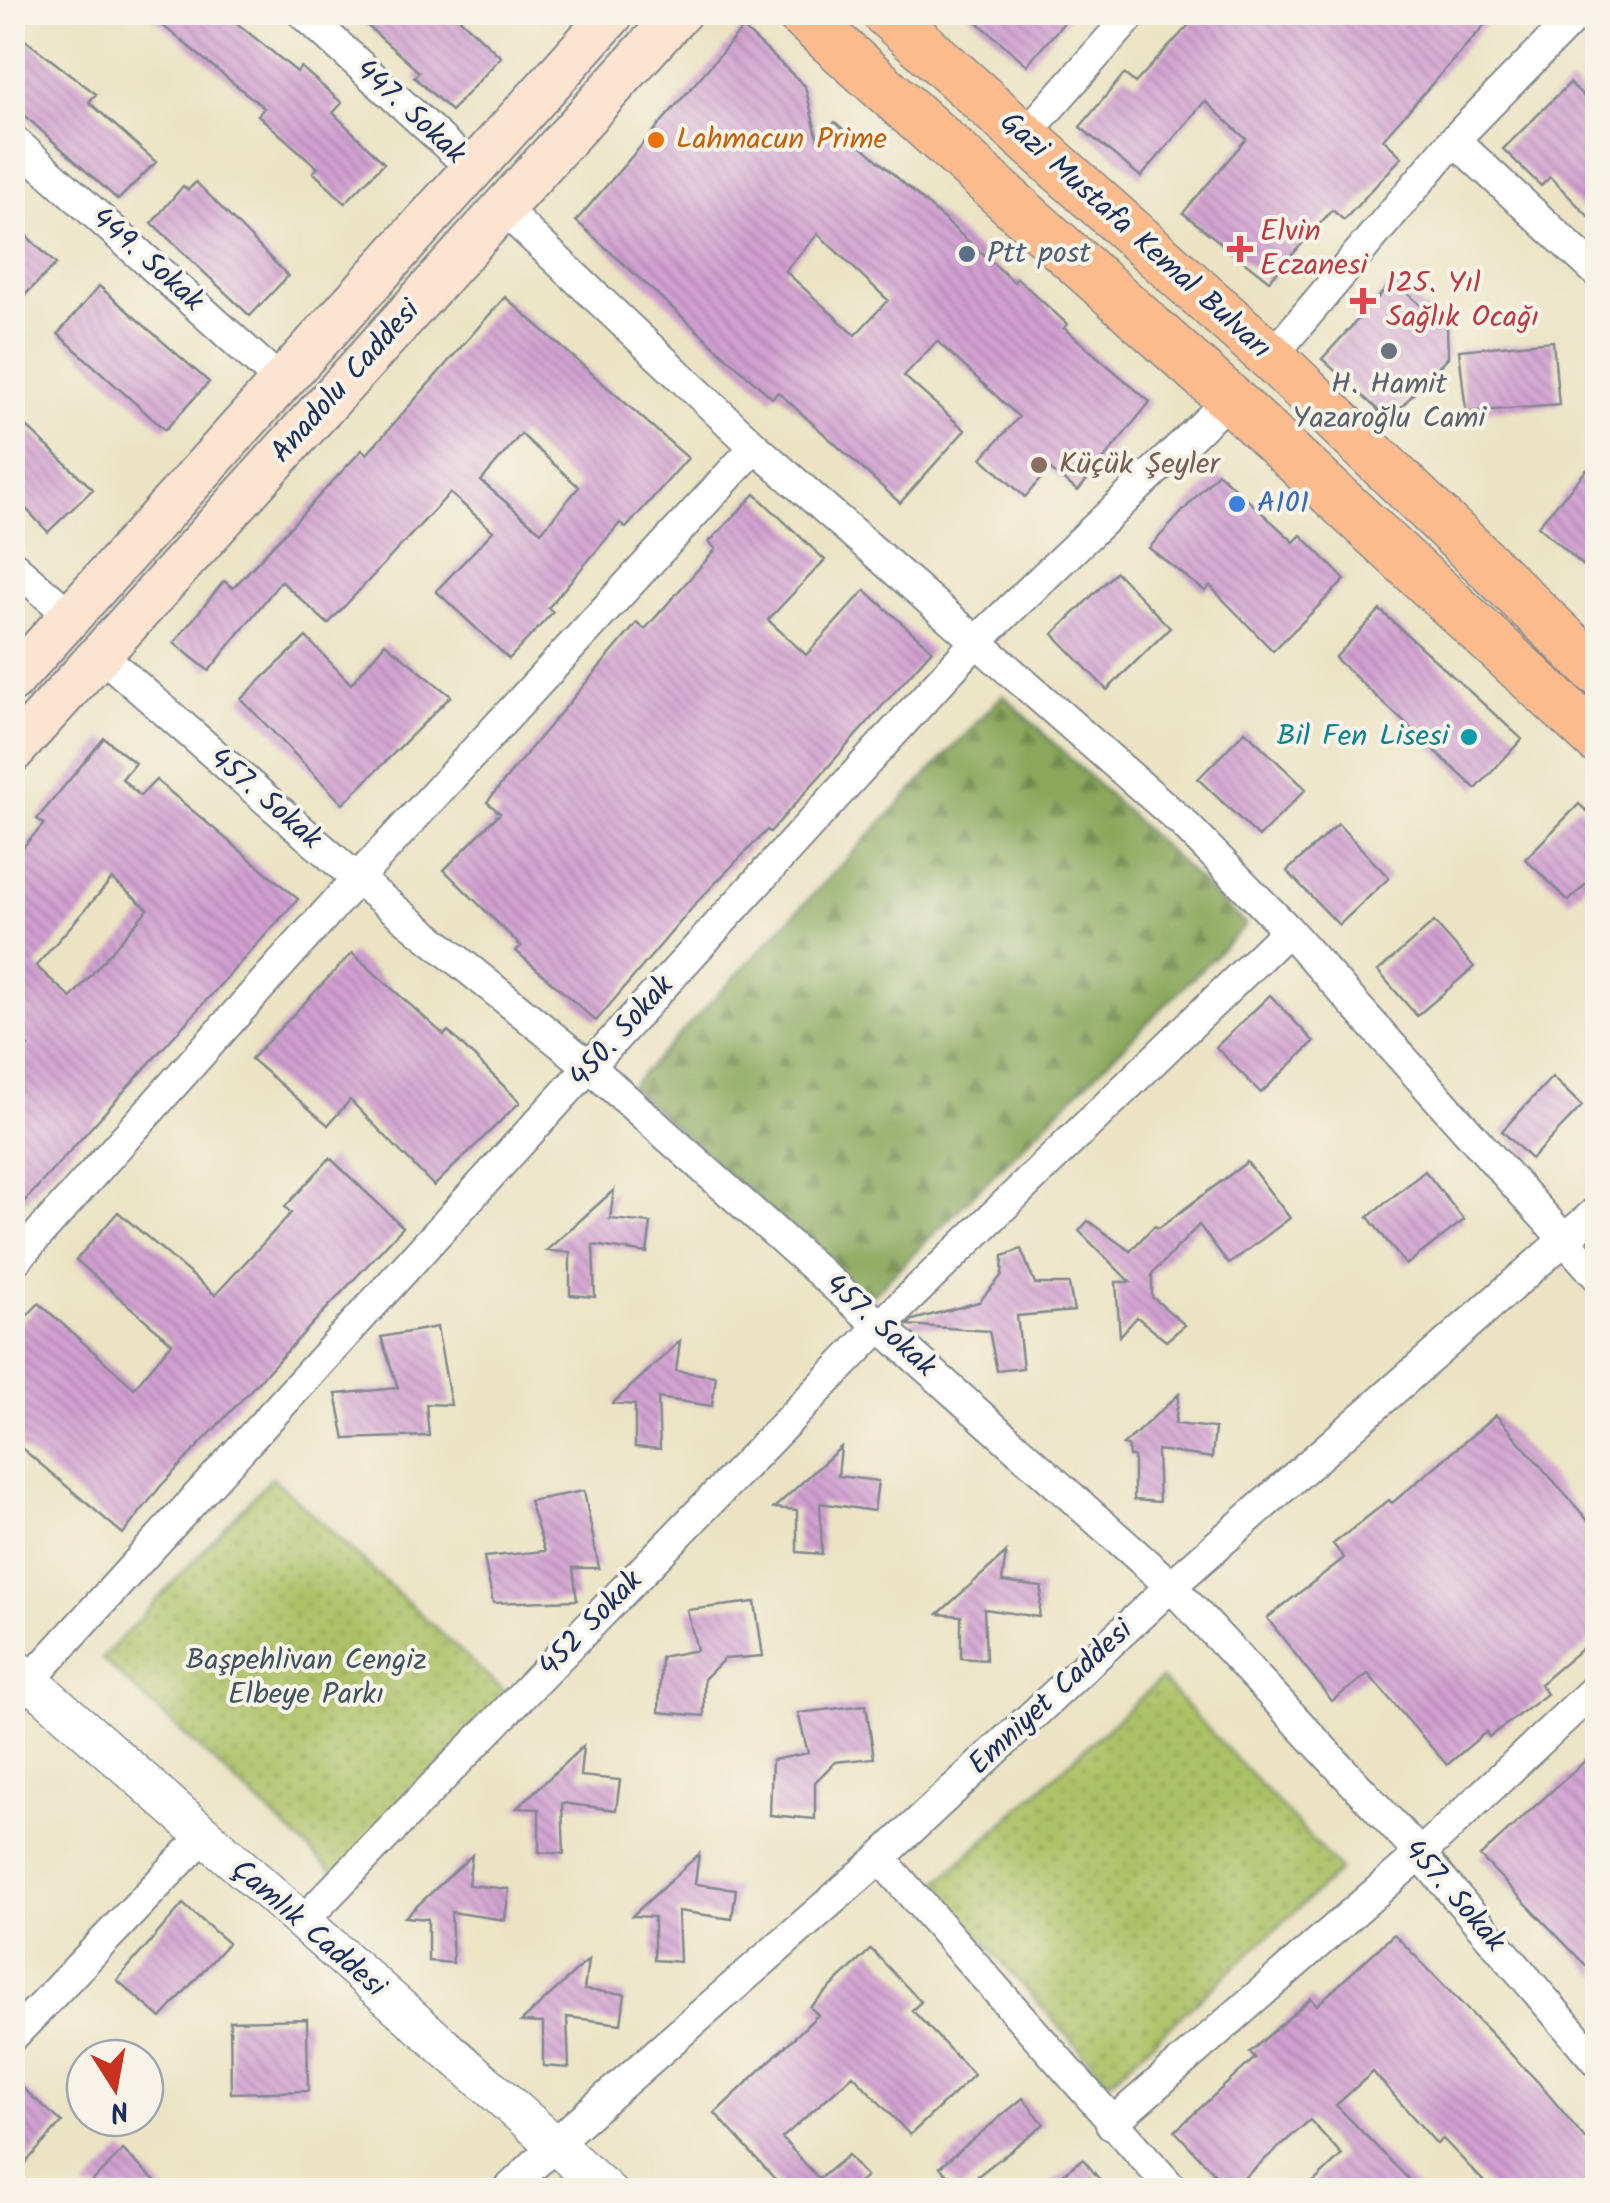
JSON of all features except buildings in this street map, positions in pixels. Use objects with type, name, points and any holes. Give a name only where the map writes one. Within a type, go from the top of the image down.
[{"type":"main road","name":"Anadolu Caddesi","points":[[12,682],[614,12]]},
{"type":"main road","name":"Anadolu Caddesi","points":[[12,752],[680,12]]},
{"type":"main road","name":"Gazi Mustafa Kemal Bulvarı","points":[[799,12],[1230,399],[1598,740]]},
{"type":"main road","name":"Gazi Mustafa Kemal Bulvarı","points":[[885,12],[1271,357],[1598,672]]},
{"type":"street","name":"447. Sokak","points":[[302,12],[474,170]]},
{"type":"street","points":[[1024,136],[1134,12]]},
{"type":"street","points":[[1271,357],[1454,140],[1579,12]]},
{"type":"street","name":"449. Sokak","points":[[12,138],[280,381]]},
{"type":"street","points":[[1454,140],[1598,273]]},
{"type":"street","points":[[503,209],[754,447],[1183,823],[1288,930],[1598,1277]]},
{"type":"street","name":"450. Sokak","points":[[18,1683],[976,644],[1230,399]]},
{"type":"street","points":[[12,1264],[754,447]]},
{"type":"street","points":[[12,565],[72,616]]},
{"type":"street","name":"457. Sokak","points":[[100,654],[357,880],[590,1067],[1171,1586],[1420,1854],[1598,2063]]},
{"type":"street","name":"452 Sokak","points":[[301,1922],[880,1326],[1288,930]]},
{"type":"street","name":"Emniyet Caddesi","points":[[508,2190],[880,1858],[1171,1586],[1598,1210]]},
{"type":"street","name":"Çamlık Caddesi","points":[[18,1683],[301,1922],[606,2190]]},
{"type":"street","points":[[1110,2124],[1420,1854],[1598,1686]]},
{"type":"street","points":[[12,2037],[202,1837]]},
{"type":"street","points":[[880,1858],[1110,2124],[1173,2190]]},
{"type":"green space","points":[[1003,695],[1246,925],[868,1299],[630,1087]]},
{"type":"green space","name":"Başpehlivan Cengiz Elbeye Parkı","points":[[272,1477],[507,1694],[338,1876],[102,1659]]},
{"type":"green space","points":[[1161,1679],[1340,1870],[1109,2082],[934,1886]]},
{"type":"place","name":"Lahmacun Prime","points":[[656,140]]},
{"type":"place","name":"Elvin Eczanesi","points":[[1240,249]]},
{"type":"place","name":"Ptt post","points":[[967,254]]},
{"type":"place","name":"125. Yıl Sağlık Ocağı","points":[[1363,301]]},
{"type":"place","name":"H. Hamit Yazaroğlu Cami","points":[[1389,351]]},
{"type":"place","name":"Küçük Şeyler","points":[[1039,465]]},
{"type":"place","name":"A101","points":[[1237,504]]},
{"type":"place","name":"Bil Fen Lisesi","points":[[1469,737]]}]
